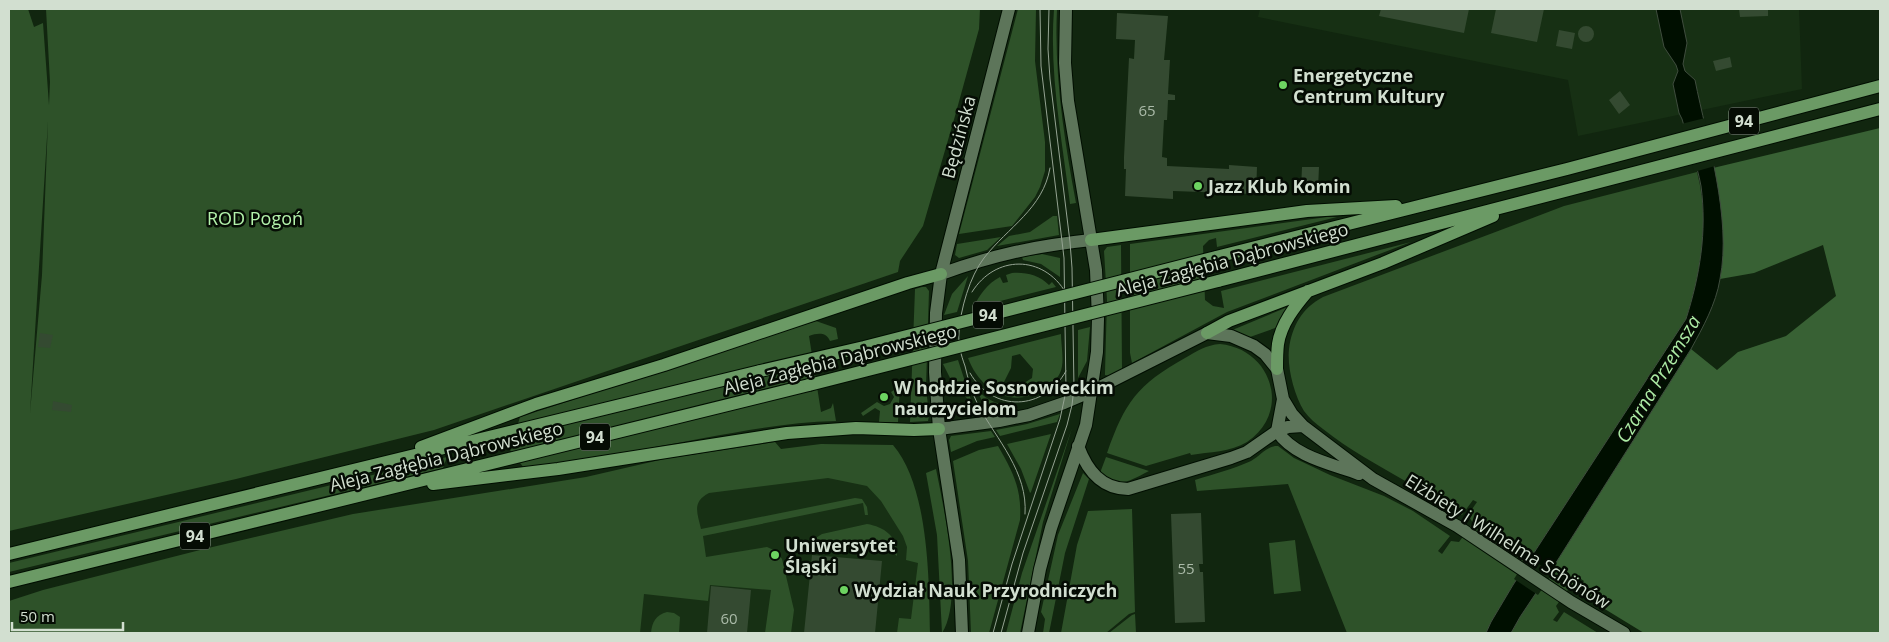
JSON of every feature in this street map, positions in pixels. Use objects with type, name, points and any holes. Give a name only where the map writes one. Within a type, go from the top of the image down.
[{"type":"main road","name":"Aleja Zagłębia Dąbrowskiego","points":[[9,554],[864,347],[1426,205],[1880,86]]},
{"type":"main road","name":"Aleja Zagłębia Dąbrowskiego","points":[[9,582],[810,385],[1880,109]]},
{"type":"main road","points":[[1206,333],[1229,321],[1383,264],[1520,203]]},
{"type":"main road","points":[[1091,240],[1307,211],[1426,205]]},
{"type":"main road","points":[[378,464],[536,404],[664,365],[908,283],[941,274]]},
{"type":"main road","points":[[1277,369],[1278,344],[1284,327],[1298,303],[1308,291]]},
{"type":"main road","points":[[381,490],[558,469],[787,433],[856,428],[939,429]]},
{"type":"street","name":"Będzińska","points":[[962,633],[959,560],[939,429],[934,372],[936,313],[941,274],[1009,9]]},
{"type":"street","points":[[1028,633],[1048,536],[1086,425],[1096,352],[1098,319],[1096,270],[1068,101],[1065,63],[1066,9]]},
{"type":"street","points":[[941,274],[1003,254],[1056,244],[1091,240]]},
{"type":"street","points":[[939,429],[1018,418],[1064,403],[1090,392],[1206,333],[1231,336],[1254,346],[1265,354],[1277,369],[1283,399],[1277,431]]},
{"type":"street","name":"Elżbiety i Wilhelma Schönów","points":[[1283,399],[1292,414],[1303,426],[1373,479],[1457,526],[1571,602],[1624,633]]},
{"type":"street","points":[[1078,446],[1083,460],[1095,477],[1118,489],[1128,489],[1231,458],[1247,452],[1277,431],[1288,427],[1303,426]]},
{"type":"street","name":"Elżbiety i Wilhelma Schönów","points":[[1277,431],[1290,446],[1311,456],[1373,479]]},
{"type":"shaded area","points":[[1260,9],[1799,9],[1802,89],[1578,136],[1568,80],[1258,17]]},
{"type":"shaded area","points":[[1880,128],[1880,633],[1644,633],[1577,592],[1584,581],[1581,579],[1575,587],[1570,587],[1552,569],[1691,349],[1717,370],[1738,352],[1786,336],[1836,296],[1823,245],[1754,273],[1720,279],[1723,240],[1718,193],[1713,168]]},
{"type":"shaded area","name":"Uniwersytet Śląski","points":[[833,472],[909,493],[923,558],[914,633],[618,633],[621,545],[609,503]]},
{"type":"green space","name":"ROD Pogoń","points":[[9,9],[28,9],[34,27],[43,23],[49,105],[50,82],[46,9],[980,9],[979,29],[923,226],[900,261],[898,272],[434,430],[236,479],[9,531]],"holes":[[[48,121],[42,275],[30,413]]]},
{"type":"green space","points":[[1018,9],[1036,9],[1035,61],[1045,142],[1045,171],[1035,197],[1012,226],[959,234]]},
{"type":"green space","points":[[1054,9],[1057,9],[1056,34],[1061,106],[1076,203],[1070,204],[1053,58]]},
{"type":"green space","points":[[1697,172],[1703,209],[1702,246],[1700,265],[1686,319],[1513,585],[1486,633],[1347,633],[1288,484],[1197,491],[1195,480],[1244,464],[1267,449],[1278,446],[1294,458],[1330,475],[1384,496],[1413,511],[1450,536],[1438,551],[1442,554],[1451,541],[1459,542],[1473,523],[1468,515],[1477,502],[1473,500],[1462,515],[1353,451],[1310,418],[1297,397],[1289,364],[1290,341],[1299,318],[1309,307],[1323,297],[1564,206]]},
{"type":"green space","points":[[1053,216],[1057,216],[1059,235],[997,246],[1009,236],[1030,232]]},
{"type":"green space","points":[[1337,217],[1217,247],[1216,238],[1209,240],[1203,246],[1205,300],[1213,306],[1224,308],[1221,291],[1411,242],[1227,312],[1132,363],[1130,353],[1130,244]]},
{"type":"green space","points":[[1001,237],[987,250],[959,258],[955,255],[957,244]]},
{"type":"green space","points":[[1121,245],[1122,369],[1109,376],[1105,375],[1107,300],[1104,251],[1107,247]]},
{"type":"green space","points":[[1042,254],[1060,258],[1060,277],[1041,264],[1023,260],[1022,257]]},
{"type":"green space","points":[[1012,273],[1032,275],[1049,285],[1052,282],[1056,287],[973,308],[981,294],[991,283],[1000,277],[1003,283],[1008,282],[1006,275]]},
{"type":"green space","points":[[968,276],[957,312],[944,315],[952,294]]},
{"type":"green space","points":[[926,287],[929,291],[926,387],[929,416],[928,421],[910,422],[915,289]]},
{"type":"green space","points":[[1290,306],[1278,327],[1250,337],[1230,331]]},
{"type":"green space","points":[[816,321],[836,328],[838,339],[830,341],[821,334],[809,336],[821,412],[831,408],[833,403],[836,421],[770,427],[524,468],[510,450],[520,417]]},
{"type":"green space","points":[[1090,327],[1087,361],[1078,378],[1078,330]]},
{"type":"green space","points":[[1061,334],[1063,359],[1060,373],[1049,386],[1029,396],[1018,398],[1007,396],[987,386],[973,369],[968,358]],"holes":[[[1020,354],[1033,369],[1032,378],[1024,383],[1018,382],[1014,390],[1002,386],[1011,368],[1012,356]]]},
{"type":"green space","points":[[1220,344],[1238,348],[1252,357],[1263,369],[1270,384],[1272,399],[1269,415],[1261,429],[1247,442],[1234,448],[1191,455],[1190,453],[1146,466],[1107,453],[1120,420],[1135,396],[1144,386],[1194,353],[1206,347]]},
{"type":"green space","points":[[958,360],[972,403],[954,386],[943,364]]},
{"type":"green space","points":[[900,386],[898,422],[879,422],[880,411],[875,408],[863,416],[861,413],[877,402],[884,406],[890,404],[894,397],[891,392]]},
{"type":"green space","points":[[977,390],[995,402],[1018,409],[998,411],[985,408]]},
{"type":"green space","points":[[1060,414],[1057,422],[1000,436],[996,430],[1027,424]]},
{"type":"green space","points":[[1072,428],[1043,522],[1020,633],[1006,633],[1022,573]]},
{"type":"green space","points":[[991,431],[995,437],[977,441],[951,452],[949,440],[951,436]]},
{"type":"green space","points":[[1051,434],[1030,493],[1021,469],[1007,444]]},
{"type":"green space","points":[[775,442],[781,449],[821,444],[893,445],[905,463],[914,485],[920,509],[925,535],[930,633],[897,633],[899,618],[911,619],[918,563],[906,560],[907,547],[903,536],[881,501],[867,486],[828,478],[709,493],[700,500],[697,508],[701,529],[855,498],[862,499],[867,507],[868,515],[865,515],[863,503],[703,536],[706,557],[767,547],[776,551],[782,559],[794,610],[791,633],[765,633],[771,590],[710,585],[708,601],[644,594],[640,633],[9,633],[9,601],[43,590],[204,549],[353,514],[586,477],[664,459]]},
{"type":"green space","points":[[998,446],[1008,464],[1018,490],[1020,520],[989,633],[971,633],[968,561],[953,461],[979,450]]},
{"type":"green space","points":[[447,457],[443,468],[9,572],[9,563]]},
{"type":"green space","points":[[1106,457],[1149,471],[1124,482],[1114,481],[1100,473]]},
{"type":"green space","points":[[936,469],[947,530],[952,577],[948,618],[942,633],[937,535],[926,473]]},
{"type":"green space","points":[[1083,473],[1089,479],[1065,553],[1049,633],[1043,633],[1045,619],[1041,612],[1058,535]]},
{"type":"green space","points":[[1132,509],[1135,612],[1129,614],[1106,633],[1061,633],[1077,545],[1088,511]]},
{"type":"green space","points":[[867,524],[885,530],[893,538],[897,549],[897,556],[885,545],[814,539],[822,534]]},
{"type":"green space","points":[[1295,540],[1301,591],[1274,594],[1269,543]]},
{"type":"green space","points":[[1552,569],[1570,587],[1556,606],[1559,612],[1553,620],[1557,622],[1564,612],[1598,633],[1511,633]]},
{"type":"green space","points":[[667,612],[674,613],[680,617],[679,633],[651,633],[655,620]]},
{"type":"green space","points":[[1135,614],[1136,633],[1109,633],[1132,615]]},
{"type":"water","name":"Czarna Przemsza","points":[[1656,9],[1680,9],[1687,43],[1683,64],[1685,71],[1695,80],[1721,205],[1723,255],[1718,288],[1708,315],[1691,349],[1511,633],[1486,633],[1513,585],[1686,319],[1691,303],[1703,237],[1701,186],[1679,113],[1673,84],[1678,71],[1664,47]]},
{"type":"pier","points":[[1705,118],[1715,166],[1694,172],[1681,124]]},
{"type":"pier","points":[[1528,557],[1553,573],[1538,595],[1514,579]]},
{"type":"building","points":[[1381,9],[1469,9],[1464,33],[1379,16]]},
{"type":"building","points":[[1496,9],[1544,9],[1537,42],[1491,33]]},
{"type":"building","points":[[1739,9],[1768,9],[1768,16],[1740,17]]},
{"type":"building","points":[[1117,13],[1168,16],[1164,60],[1170,60],[1168,94],[1175,95],[1175,100],[1168,100],[1167,120],[1164,120],[1162,157],[1167,158],[1167,166],[1229,169],[1229,165],[1257,167],[1256,194],[1173,191],[1173,199],[1125,196],[1126,169],[1124,169],[1124,157],[1129,58],[1134,59],[1135,40],[1116,39]]},
{"type":"building","points":[[1583,26],[1589,26],[1594,31],[1592,40],[1583,42],[1578,37],[1578,31]]},
{"type":"building","points":[[1559,30],[1575,33],[1572,49],[1556,46]]},
{"type":"building","points":[[1730,57],[1732,67],[1716,71],[1713,61]]},
{"type":"building","points":[[1620,91],[1630,105],[1619,114],[1609,100]]},
{"type":"building","points":[[1302,167],[1319,167],[1318,189],[1301,189]]},
{"type":"building","points":[[40,333],[53,335],[50,348],[38,347]]},
{"type":"building","points":[[53,401],[72,405],[71,412],[52,410]]},
{"type":"building","points":[[1201,513],[1203,564],[1199,564],[1200,572],[1203,572],[1205,622],[1175,623],[1171,514]]},
{"type":"building","name":"Wydział Nauk Przyrodniczych","points":[[812,555],[882,561],[875,633],[804,633]]},
{"type":"building","points":[[711,586],[751,590],[747,633],[707,633]]},
{"type":"tram line","points":[[993,633],[1012,564],[1060,419],[1066,391],[1064,258],[1041,66],[1040,9]]},
{"type":"tram line","points":[[1001,633],[1023,553],[1067,425],[1074,388],[1072,268],[1050,79],[1048,49],[1049,9]]},
{"type":"tram line","points":[[1025,514],[1022,484],[1016,470],[978,405],[972,391],[960,349],[959,333],[961,314],[974,274],[993,247],[1023,217],[1040,195],[1050,168]]},
{"type":"tram line","points":[[972,292],[993,271],[1019,264],[1045,271],[1056,280],[1066,293]]},
{"type":"tram line","points":[[970,373],[980,386],[992,395],[1018,402],[1032,400],[1045,394],[1057,384],[1066,371]]},
{"type":"place","name":"Energetyczne Centrum Kultury","points":[[1283,85]]},
{"type":"place","name":"Jazz Klub Komin","points":[[1198,186]]},
{"type":"place","name":"W hołdzie Sosnowieckim nauczycielom","points":[[884,397]]},
{"type":"place","name":"Uniwersytet Śląski","points":[[775,555]]},
{"type":"place","name":"Wydział Nauk Przyrodniczych","points":[[844,590]]}]
